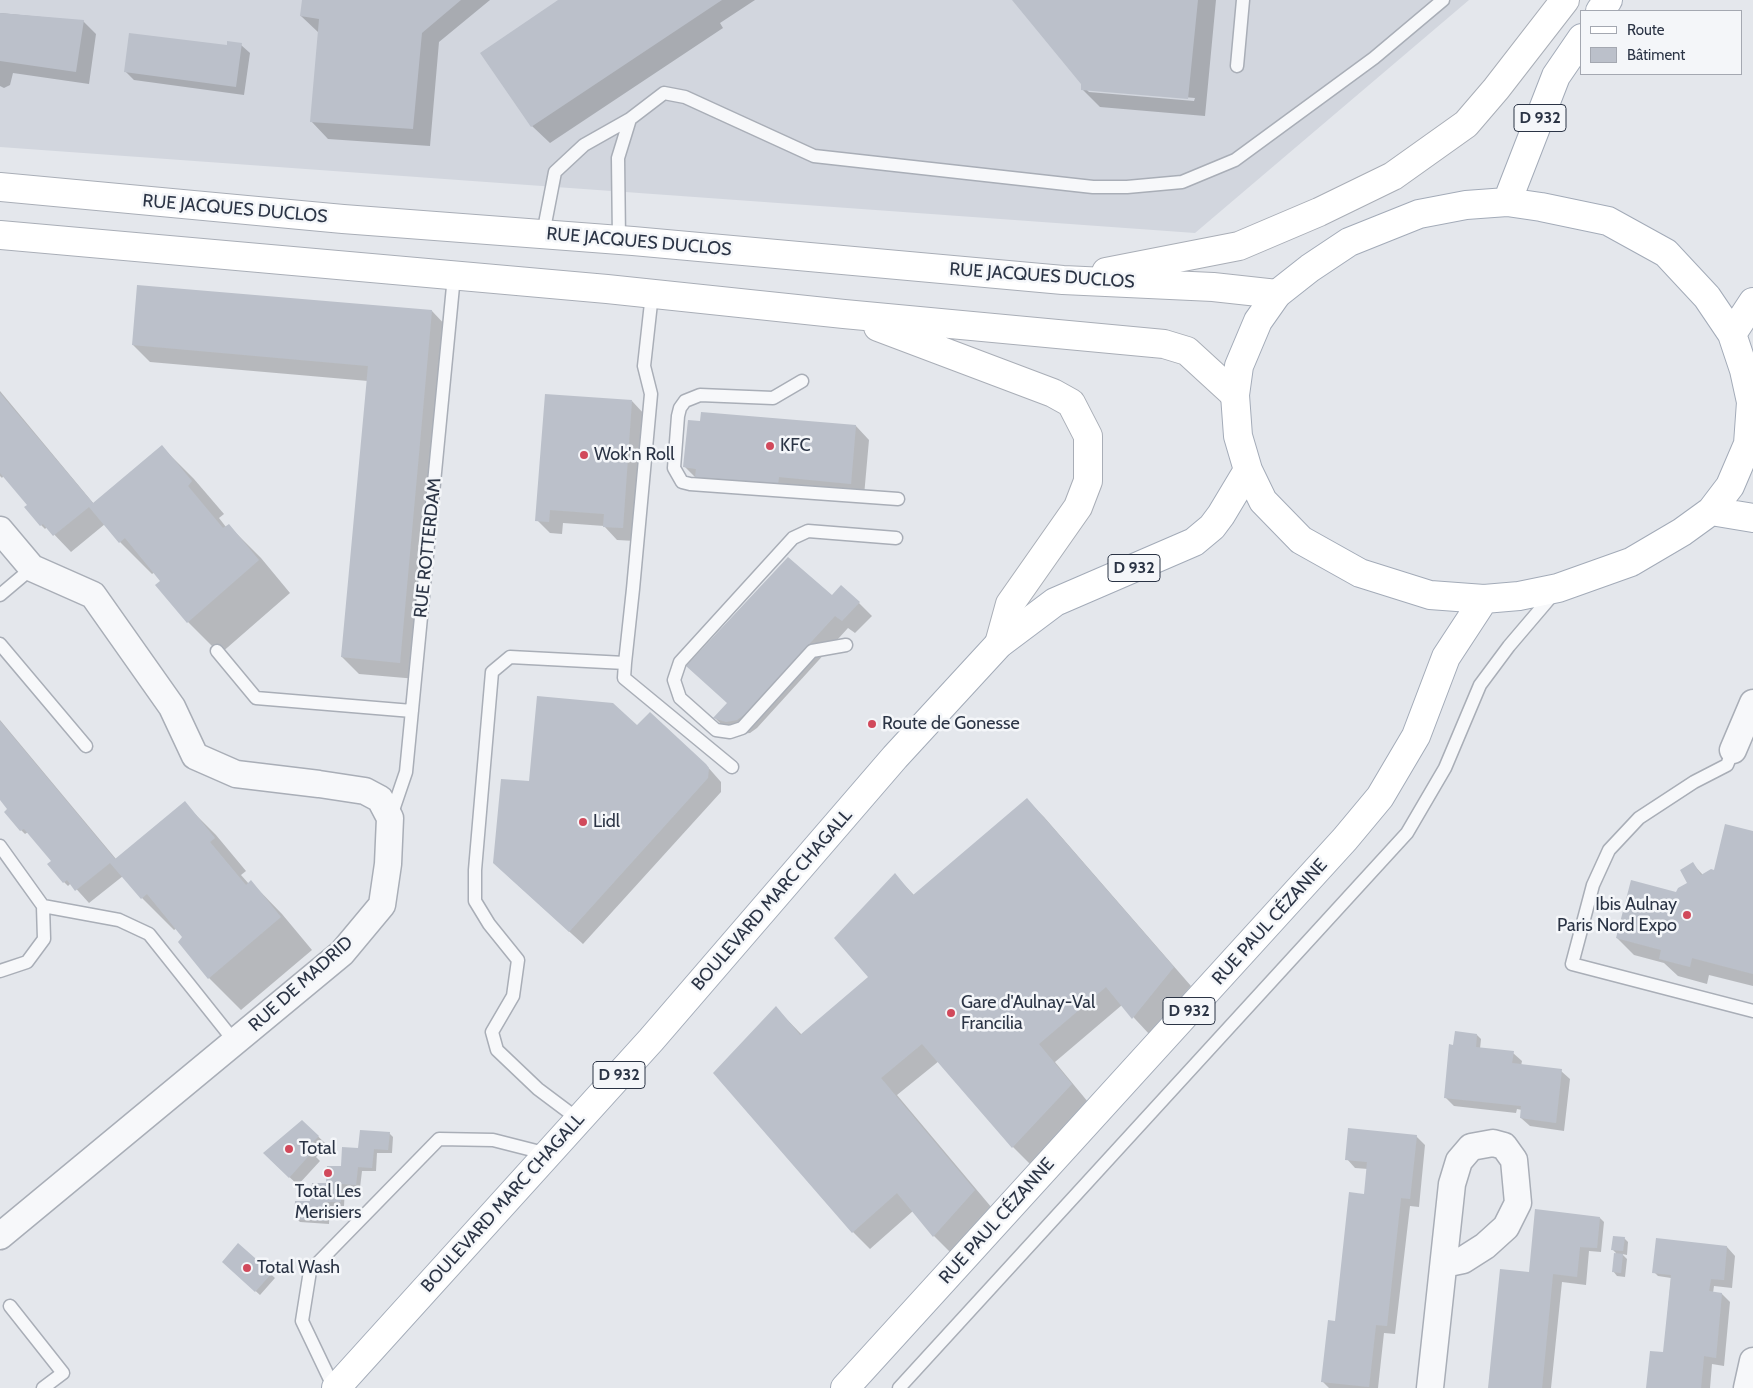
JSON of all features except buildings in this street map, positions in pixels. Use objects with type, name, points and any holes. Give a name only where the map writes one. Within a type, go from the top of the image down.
[{"type":"main road","points":[[1063,280],[1239,246],[1318,212],[1393,176],[1466,124],[1496,89],[1565,0]]},
{"type":"main road","name":"D 932","points":[[1507,202],[1556,76],[1580,41]]},
{"type":"main road","name":"RUE JACQUES DUCLOS","points":[[0,187],[1063,280],[1213,287],[1277,294]]},
{"type":"main road","points":[[1507,202],[1608,221],[1666,253],[1707,296],[1732,334],[1744,370],[1752,403],[1748,444],[1730,486],[1711,511],[1682,532],[1631,562],[1558,588],[1520,596],[1484,599],[1430,594],[1360,573],[1301,540],[1264,501],[1248,470],[1238,436],[1235,395],[1239,366],[1258,321],[1277,294],[1310,268],[1349,242],[1419,214],[1466,205],[1507,202]]},
{"type":"main road","points":[[0,235],[652,294],[1164,344],[1186,350],[1235,395]]},
{"type":"main road","points":[[1732,334],[1753,302]]},
{"type":"main road","points":[[844,314],[1053,393],[1071,403],[1088,436],[1088,481],[1078,507],[1010,604],[999,644]]},
{"type":"main road","name":"BOULEVARD MARC CHAGALL","points":[[335,1388],[651,1040],[900,752],[999,644],[1055,602],[1194,542],[1212,527],[1221,515],[1248,470]]},
{"type":"main road","points":[[1711,511],[1753,518]]},
{"type":"main road","name":"RUE PAUL CÉZANNE","points":[[844,1388],[1345,839],[1374,804],[1416,736],[1446,657],[1484,599]]},
{"type":"street","points":[[0,530],[32,568],[94,595],[172,707],[195,756],[236,774],[365,791],[380,799],[390,818]]},
{"type":"street","points":[[1733,750],[1753,703]]},
{"type":"street","name":"RUE DE MADRID","points":[[0,1236],[342,953],[382,905],[388,864],[390,818]]},
{"type":"street","points":[[1430,1388],[1444,1264]]},
{"type":"street","points":[[1747,1388],[1753,1361]]},
{"type":"lane","points":[[1237,66],[1244,0]]},
{"type":"lane","points":[[543,234],[555,172],[584,145],[630,119],[664,93],[685,97],[814,156],[1093,187],[1127,187],[1182,182],[1235,160],[1374,58],[1443,0]]},
{"type":"lane","points":[[619,240],[618,158],[630,119]]},
{"type":"lane","name":"RUE ROTTERDAM","points":[[390,818],[406,772],[454,276]]},
{"type":"lane","points":[[652,294],[644,366],[651,394],[624,678],[732,767]]},
{"type":"lane","points":[[802,381],[772,398],[700,395],[685,401],[680,408],[678,416],[674,468],[682,482],[898,499]]},
{"type":"lane","points":[[846,645],[812,651],[742,728],[730,732],[716,730],[680,698],[674,680],[680,662],[793,538],[808,531],[896,538]]},
{"type":"lane","points":[[0,595],[32,568]]},
{"type":"lane","points":[[899,1388],[1407,832],[1445,768],[1480,685],[1509,646],[1558,588]]},
{"type":"lane","points":[[0,644],[86,746]]},
{"type":"lane","points":[[217,651],[256,698],[412,711]]},
{"type":"lane","points":[[578,1119],[538,1089],[497,1050],[492,1032],[513,996],[518,960],[489,924],[474,901],[492,672],[510,657],[624,663]]},
{"type":"lane","points":[[1733,750],[1727,765],[1694,782],[1639,818],[1609,850],[1593,885],[1572,964],[1753,1010]]},
{"type":"lane","points":[[0,846],[43,906],[44,939],[28,962],[0,971]]},
{"type":"lane","points":[[43,906],[119,920],[149,934],[236,1042]]},
{"type":"lane","points":[[335,1388],[302,1321],[310,1271],[440,1139],[493,1140],[548,1154]]},
{"type":"lane","points":[[10,1306],[63,1373],[43,1388]]},
{"type":"shaded area","points":[[0,0],[1469,0],[1195,233],[0,147]]},
{"type":"place","name":"KFC","points":[[770,446]]},
{"type":"place","name":"Wok'n Roll","points":[[584,455]]},
{"type":"place","name":"Route de Gonesse","points":[[872,724]]},
{"type":"place","name":"Lidl","points":[[583,822]]},
{"type":"place","name":"Ibis Aulnay Paris Nord Expo","points":[[1687,915]]},
{"type":"place","name":"Gare d'Aulnay-Val Francilia","points":[[951,1013]]},
{"type":"place","name":"Total","points":[[289,1149]]},
{"type":"place","name":"Total Les Merisiers","points":[[328,1173]]},
{"type":"place","name":"Total Wash","points":[[247,1268]]}]
